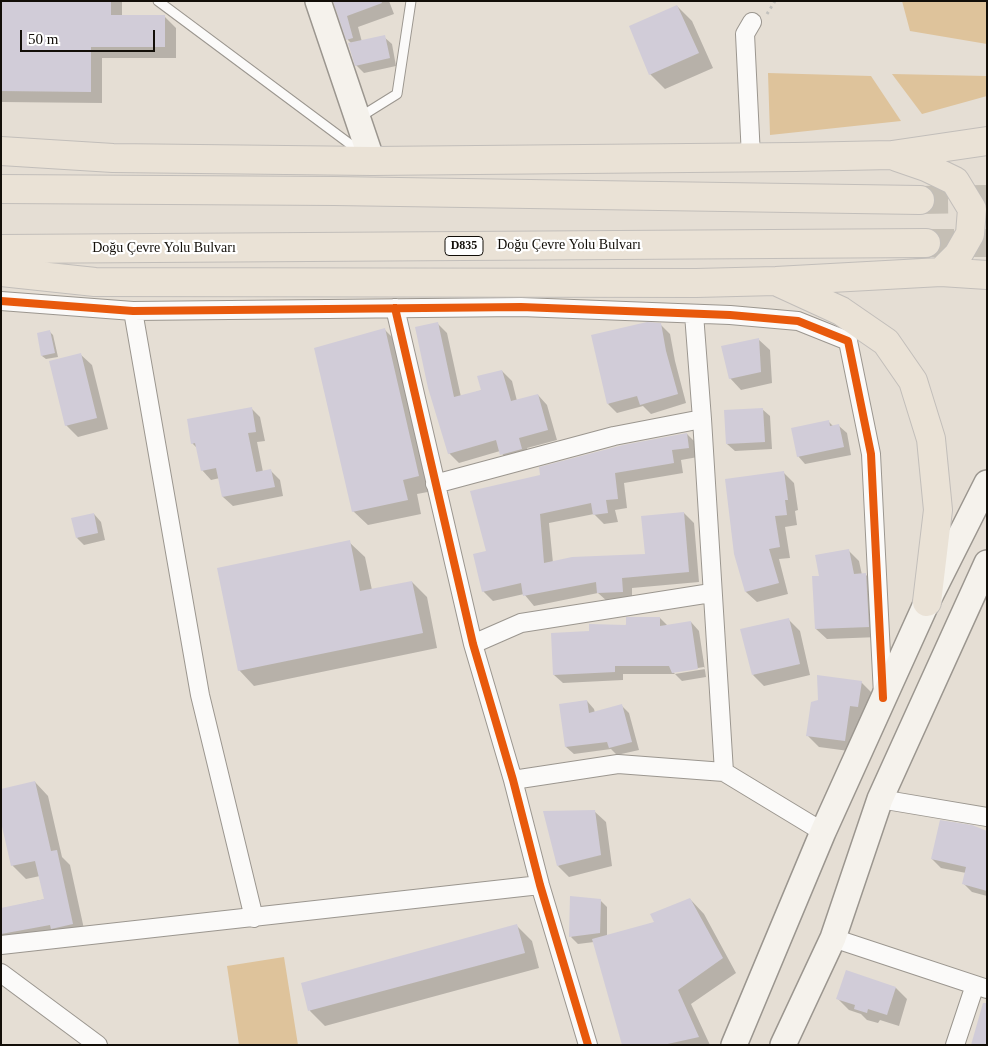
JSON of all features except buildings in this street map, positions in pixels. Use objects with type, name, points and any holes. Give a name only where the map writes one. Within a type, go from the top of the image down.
[{"type":"highway","points":[[1,151],[113,158],[372,161],[892,155],[987,141]]},
{"type":"highway","points":[[892,155],[926,167],[955,182],[972,209],[970,234],[958,255],[941,272]]},
{"type":"highway","points":[[1,188],[920,200]]},
{"type":"highway","name":"Doğu Çevre Yolu Bulvarı","points":[[1,249],[926,243]]},
{"type":"highway","points":[[1,272],[95,282],[776,281],[941,272],[987,275]]},
{"type":"highway","points":[[776,281],[841,311],[886,342],[913,381],[931,439],[938,510],[927,602]]},
{"type":"main road","points":[[318,1],[372,161]]},
{"type":"main road","points":[[734,1045],[822,832],[927,602],[987,482]]},
{"type":"main road","points":[[783,1045],[833,938],[880,800],[987,563]]},
{"type":"street","points":[[751,157],[745,34],[759,19]]},
{"type":"street","points":[[1,284],[95,282]]},
{"type":"street","points":[[1,301],[133,311],[521,306],[798,321],[848,340],[871,454],[883,698]]},
{"type":"street","points":[[395,308],[472,644],[513,780],[540,885],[588,1045]]},
{"type":"street","points":[[133,311],[200,695],[254,918]]},
{"type":"street","points":[[694,314],[724,772]]},
{"type":"street","points":[[435,484],[614,436],[702,419]]},
{"type":"street","points":[[472,644],[521,623],[711,593]]},
{"type":"street","points":[[513,780],[618,764],[724,772],[822,832]]},
{"type":"street","points":[[880,800],[987,817]]},
{"type":"street","points":[[1,946],[540,885]]},
{"type":"street","points":[[833,938],[981,987],[955,1045]]},
{"type":"street","points":[[1,973],[95,1044]]},
{"type":"lane","points":[[158,1],[372,161]]},
{"type":"lane","points":[[358,118],[397,94],[411,1]]},
{"type":"path","points":[[759,19],[774,1]]},
{"type":"shaded area","points":[[902,1],[987,1],[987,44],[910,31]]},
{"type":"shaded area","points":[[768,73],[871,76],[901,121],[770,135]]},
{"type":"shaded area","points":[[892,74],[987,76],[987,96],[922,114]]},
{"type":"shaded area","points":[[284,957],[298,1045],[239,1045],[227,966]]},
{"type":"tunnel","points":[[920,200],[987,199]]},
{"type":"tunnel","points":[[926,243],[987,243]]},
{"type":"cycle path","points":[[1,301],[133,311],[521,307],[730,315],[798,321],[848,341],[871,454],[883,698]]},
{"type":"cycle path","points":[[395,308],[473,644],[513,780],[540,885],[588,1045]]}]
